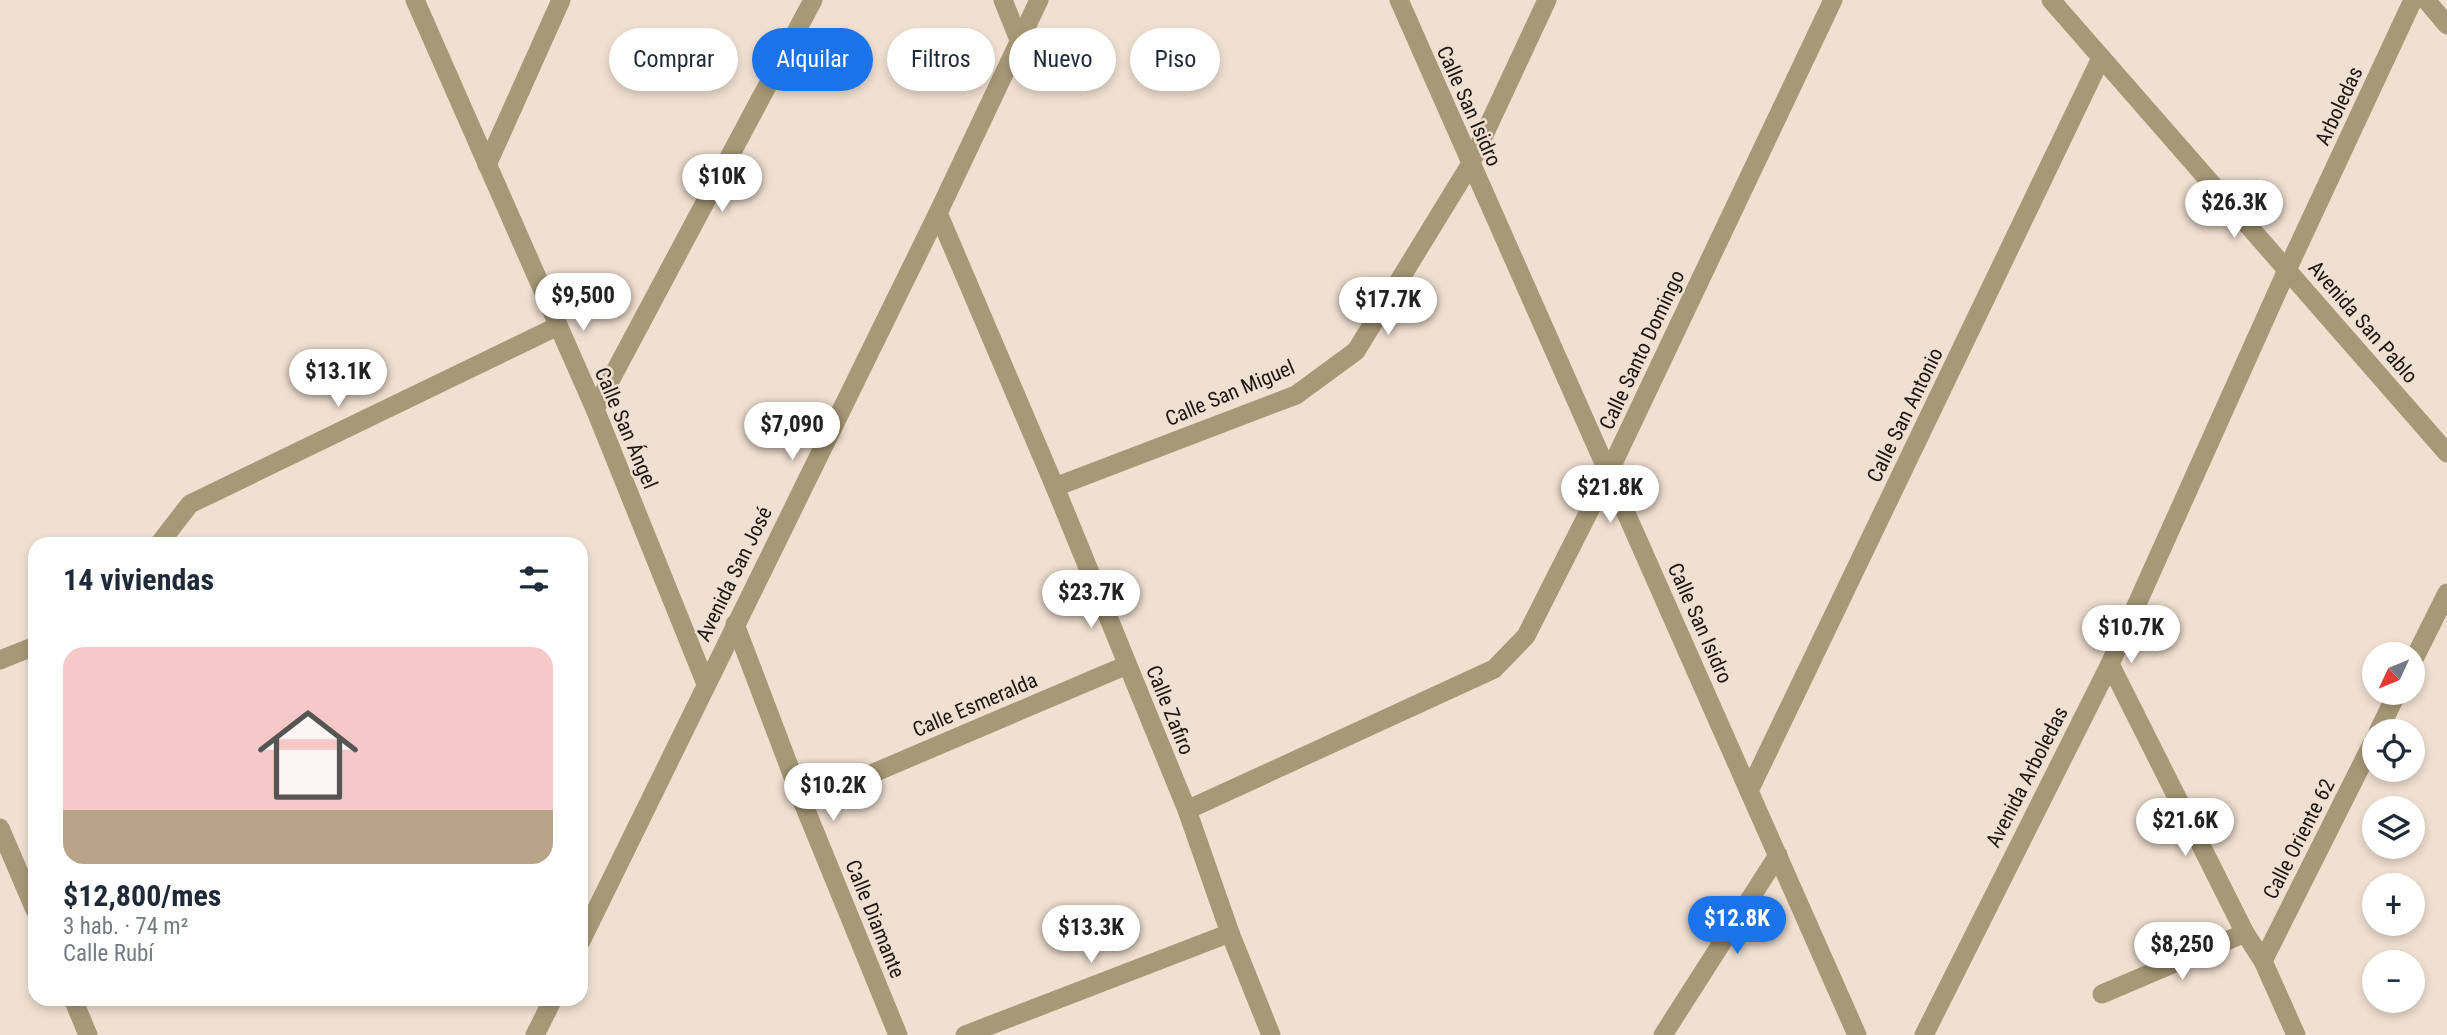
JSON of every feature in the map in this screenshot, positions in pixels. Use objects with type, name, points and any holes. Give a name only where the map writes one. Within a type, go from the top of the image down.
[{"type":"street","name":"Calle San Ángel","points":[[415,0],[595,410],[706,684]]},
{"type":"street","points":[[487,165],[561,0]]},
{"type":"street","points":[[595,410],[813,0]]},
{"type":"street","points":[[1003,0],[1014,28]]},
{"type":"street","name":"Avenida San José","points":[[1025,28],[1039,0]]},
{"type":"street","name":"Calle San Isidro","points":[[1399,0],[1857,1035]]},
{"type":"street","name":"Calle San Miguel","points":[[1055,487],[1296,395],[1356,351],[1470,165],[1547,0]]},
{"type":"street","name":"Calle Santo Domingo","points":[[1187,810],[1494,669],[1526,636],[1609,472],[1833,0]]},
{"type":"street","name":"Avenida San Pablo","points":[[2051,0],[2447,453]]},
{"type":"street","name":"Arboledas","points":[[2287,270],[2413,0]]},
{"type":"street","points":[[2426,0],[2447,25]]},
{"type":"street","name":"Calle San Antonio","points":[[1749,791],[2101,58]]},
{"type":"street","name":"Avenida San José","points":[[588,927],[938,213],[1009,61]]},
{"type":"street","name":"Calle Zafiro","points":[[938,213],[1055,487],[1187,810],[1230,933],[1271,1035]]},
{"type":"street","name":"Avenida Arboledas","points":[[1924,1035],[2109,664],[2287,270]]},
{"type":"street","points":[[165,537],[190,505],[558,326]]},
{"type":"street","points":[[2422,642],[2447,593]]},
{"type":"street","name":"Calle Diamante","points":[[735,624],[803,803],[898,1035]]},
{"type":"street","points":[[0,660],[28,649]]},
{"type":"street","name":"Calle Esmeralda","points":[[803,803],[1127,664]]},
{"type":"street","points":[[2109,664],[2245,933],[2263,961],[2296,1035]]},
{"type":"street","name":"Calle Oriente 62","points":[[2263,961],[2362,763]]},
{"type":"street","points":[[0,828],[28,894]]},
{"type":"street","points":[[1663,1035],[1778,855]]},
{"type":"street","points":[[965,1035],[1230,933]]},
{"type":"street","points":[[2102,994],[2245,933]]},
{"type":"street","points":[[76,1006],[88,1035]]},
{"type":"street","points":[[535,1035],[550,1006]]}]
